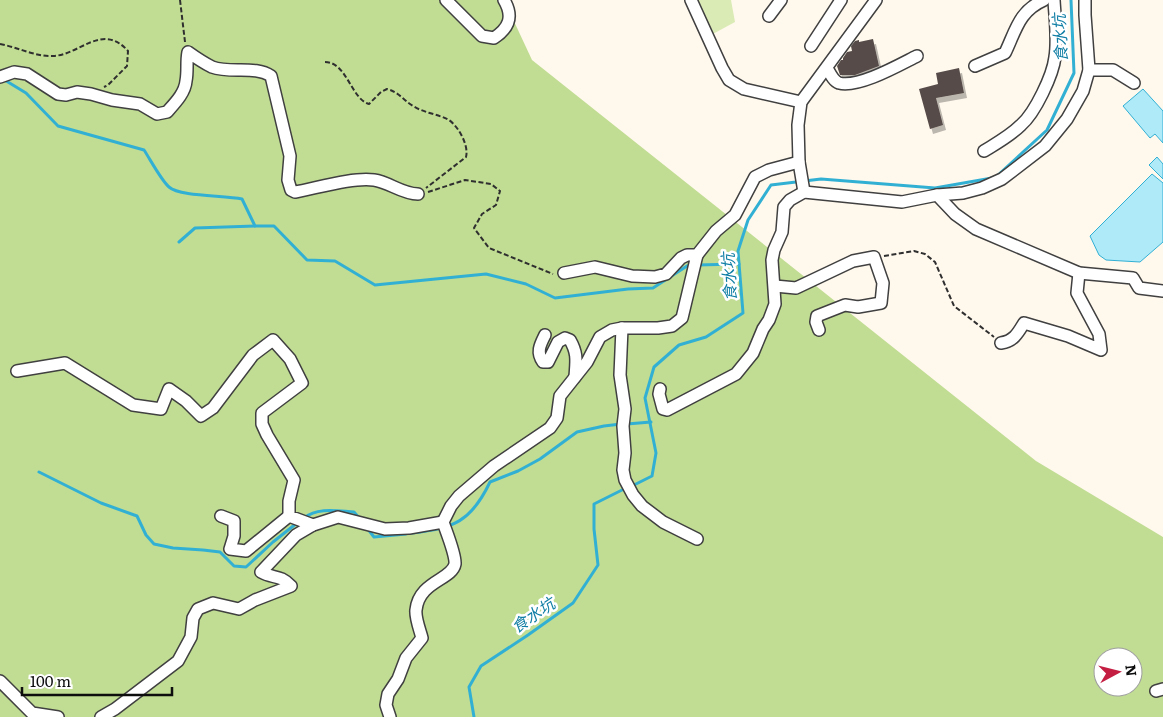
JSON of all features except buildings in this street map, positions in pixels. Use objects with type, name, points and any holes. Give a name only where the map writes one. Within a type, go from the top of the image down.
[{"type":"street","points":[[446,0],[482,36],[494,38],[506,30],[509,19],[504,0]]},
{"type":"street","points":[[691,0],[722,68],[730,80],[744,89],[801,102]]},
{"type":"street","points":[[769,16],[781,0]]},
{"type":"street","points":[[811,46],[841,0]]},
{"type":"street","points":[[804,192],[799,162],[798,125],[801,102],[876,0]]},
{"type":"street","points":[[974,66],[1005,53],[1025,12],[1033,5],[1044,0]]},
{"type":"street","points":[[984,151],[1008,137],[1023,124],[1042,93],[1053,68],[1056,55],[1054,0]]},
{"type":"street","points":[[660,389],[662,409],[667,410],[736,374],[753,353],[762,329],[769,320],[775,304],[772,260],[782,232],[784,207],[790,200],[804,192],[902,202],[937,195],[963,193],[982,188],[1002,179],[1045,146],[1083,91],[1089,70],[1084,15],[1085,0]]},
{"type":"street","points":[[3,75],[14,72],[27,74],[58,94],[77,92],[91,94],[112,100],[140,104],[157,114],[167,112],[181,95],[186,81],[188,52],[212,67],[230,70],[264,71],[272,76],[290,156],[288,180],[291,190],[296,192],[364,179],[377,180],[409,194],[418,194]]},
{"type":"street","points":[[827,68],[834,79],[840,83],[860,82],[882,74],[918,56]]},
{"type":"street","points":[[1089,70],[1113,70],[1134,83]]},
{"type":"street","points":[[390,717],[386,705],[388,694],[398,679],[406,658],[422,638],[416,611],[420,598],[427,587],[452,571],[455,562],[443,522],[450,506],[494,466],[550,428],[557,418],[560,396],[586,362],[600,337],[612,330],[622,328],[672,326],[682,318],[696,260],[716,231],[735,215],[755,177],[769,170],[799,162]]},
{"type":"street","points":[[937,195],[954,214],[976,229],[1079,273],[1132,278],[1139,288],[1163,291]]},
{"type":"street","points":[[564,273],[595,267],[632,276],[655,277],[666,274],[681,258],[687,255],[696,260]]},
{"type":"street","points":[[775,286],[796,288],[853,261],[874,257],[882,283],[881,303],[858,307],[845,305],[817,316],[816,322],[819,330]]},
{"type":"street","points":[[1001,343],[1009,342],[1016,336],[1024,323],[1068,336],[1101,350],[1099,334],[1077,293],[1079,273]]},
{"type":"street","points":[[622,328],[620,375],[625,409],[623,423],[623,470],[625,480],[633,495],[642,506],[663,522],[698,540]]},
{"type":"street","points":[[544,335],[539,348],[539,356],[543,362],[548,362],[558,342],[565,338],[570,340],[577,356],[574,379]]},
{"type":"street","points":[[17,370],[65,363],[133,405],[161,409],[169,389],[186,401],[201,416],[213,408],[253,354],[273,340],[290,359],[302,383],[262,413],[262,424],[267,435],[294,480],[289,501],[291,517]]},
{"type":"street","points":[[221,516],[234,521],[234,536],[230,549],[246,552],[291,517]]},
{"type":"street","points":[[291,517],[310,524]]},
{"type":"street","points":[[101,717],[122,705],[178,661],[191,637],[194,618],[198,609],[212,604],[239,609],[254,600],[290,586],[284,579],[261,572],[296,535],[310,524],[338,517],[385,529],[443,522]]},
{"type":"street","points":[[0,681],[32,713],[58,717]]},
{"type":"path","points":[[180,0],[184,38],[188,52]]},
{"type":"path","points":[[0,44],[53,56],[70,52],[100,38],[114,41],[128,51],[126,66],[108,86],[99,88]]},
{"type":"path","points":[[325,62],[330,62],[340,69],[366,104],[369,104],[381,92],[387,89],[396,92],[412,106],[449,120],[457,129],[464,139],[468,152],[466,158],[418,194]]},
{"type":"path","points":[[418,194],[465,180],[492,184],[500,191],[496,205],[482,214],[474,228],[489,248],[554,274],[564,273]]},
{"type":"path","points":[[874,257],[914,251],[925,254],[935,262],[954,306],[1001,343]]},
{"type":"green space","points":[[0,0],[504,0],[532,60],[1036,461],[1163,537],[1163,717],[0,717]]},
{"type":"green space","points":[[694,0],[731,0],[735,22],[711,35]]},
{"type":"water","points":[[1143,89],[1163,111],[1163,143],[1155,134],[1150,138],[1123,106]]},
{"type":"water","points":[[1157,157],[1163,164],[1163,179],[1149,165]]},
{"type":"water","points":[[1152,174],[1163,183],[1163,242],[1140,262],[1106,260],[1099,255],[1090,236]]},
{"type":"waterway","name":"食水坑","points":[[997,176],[1047,130],[1074,73],[1071,0]]},
{"type":"waterway","points":[[3,79],[26,93],[58,126],[144,150],[163,180],[169,187],[175,190],[183,193],[242,199],[255,226],[274,226],[307,260],[335,261],[375,285],[486,274],[526,284],[555,298],[628,289],[653,288],[691,265]]},
{"type":"waterway","name":"食水坑","points":[[632,486],[652,476],[656,453],[645,398],[654,367],[679,345],[706,337],[743,313],[738,251],[748,220],[771,185],[821,179],[935,188],[992,178]]},
{"type":"waterway","points":[[179,242],[195,228],[255,226]]},
{"type":"waterway","points":[[697,265],[739,264]]},
{"type":"waterway","points":[[627,424],[651,422]]},
{"type":"waterway","points":[[412,533],[439,529],[460,521],[476,506],[490,482],[518,471],[540,459],[577,432],[621,424]]},
{"type":"waterway","points":[[39,472],[101,503],[137,516],[146,535],[154,544],[173,548],[220,552],[234,566],[246,567],[297,523]]},
{"type":"waterway","name":"食水坑","points":[[474,717],[469,687],[481,666],[573,603],[598,565],[594,529],[594,504],[626,488]]},
{"type":"waterway","points":[[304,518],[315,512],[334,511],[354,512],[360,519]]},
{"type":"waterway","points":[[367,528],[374,537],[406,534]]}]
